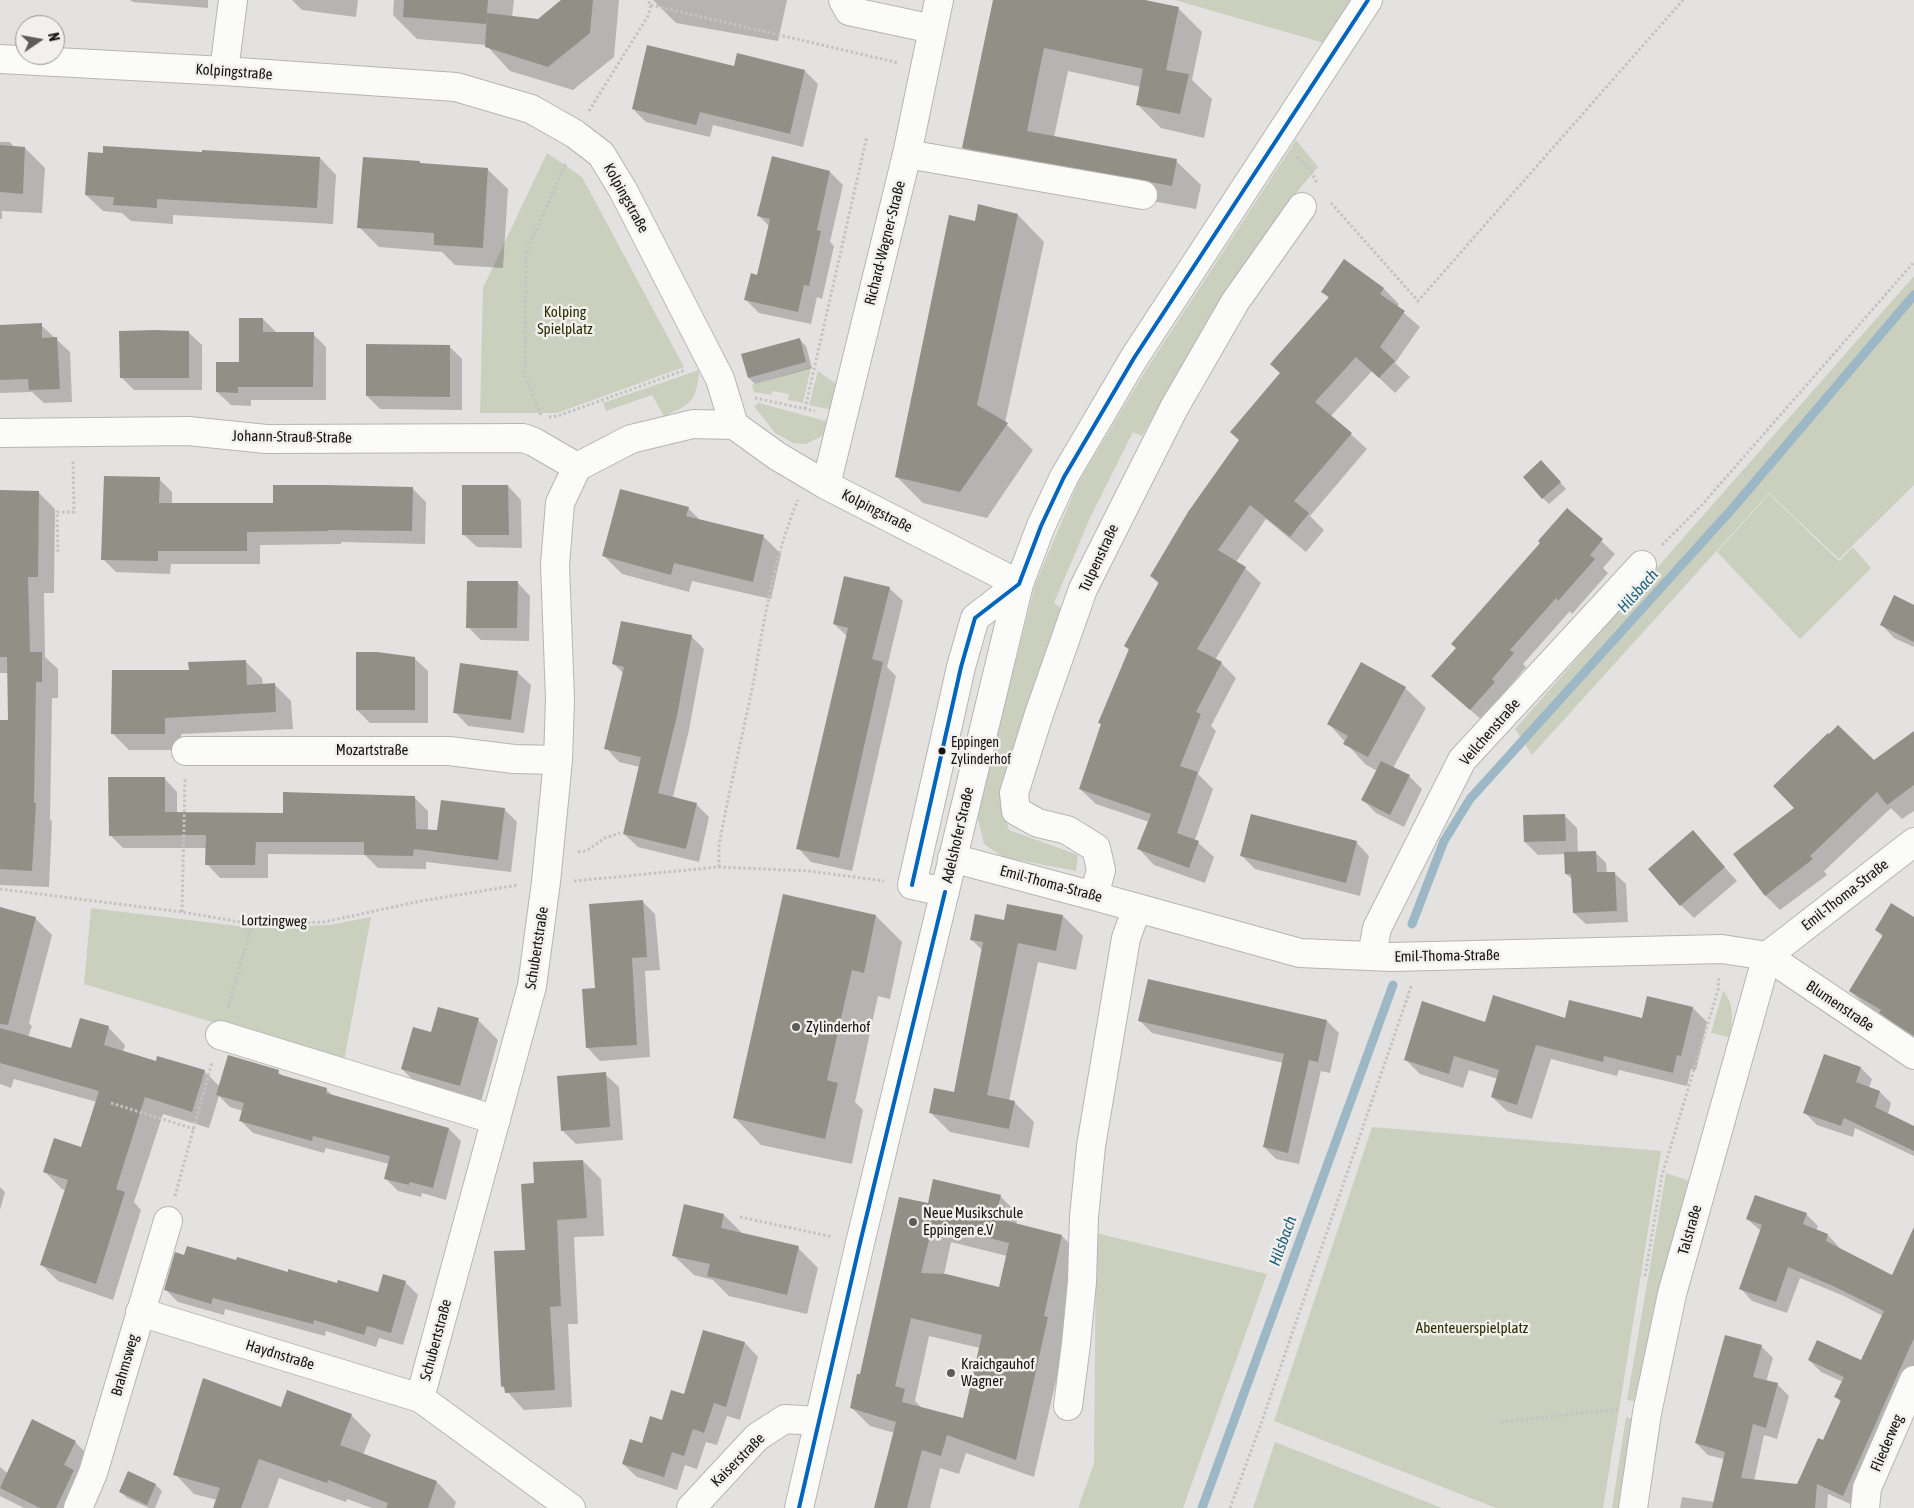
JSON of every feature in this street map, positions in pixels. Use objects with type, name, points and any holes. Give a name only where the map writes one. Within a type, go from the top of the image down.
[{"type":"street","points":[[224,71],[233,0]]},
{"type":"street","points":[[843,0],[848,11],[933,29]]},
{"type":"street","name":"Richard-Wagner-Straße","points":[[818,480],[842,416],[907,154],[939,0]]},
{"type":"street","name":"Adelshofer Straße","points":[[799,1508],[860,1243],[1019,584],[1041,526],[1064,477],[1134,358],[1276,138],[1368,0]]},
{"type":"street","name":"Kolpingstraße","points":[[0,59],[224,71],[456,87],[531,109],[575,134],[601,154],[610,168],[711,360],[720,379],[734,425],[777,456],[818,480],[1019,584]]},
{"type":"street","points":[[907,154],[1143,195]]},
{"type":"street","name":"Tulpenstraße","points":[[1094,896],[1101,870],[1096,848],[1067,830],[1038,823],[1016,811],[1014,793],[1042,705],[1083,589],[1112,528],[1174,408],[1235,302],[1302,207]]},
{"type":"street","points":[[577,467],[631,439],[693,424],[734,425]]},
{"type":"street","name":"Johann-Strauß-Straße","points":[[0,433],[188,431],[266,439],[523,438],[534,442],[577,467]]},
{"type":"street","name":"Schubertstraße","points":[[571,1508],[420,1398],[532,986],[546,882],[558,760],[560,699],[555,565],[560,503],[577,467]]},
{"type":"street","name":"Veilchenstraße","points":[[1372,956],[1377,928],[1462,760],[1642,565]]},
{"type":"street","points":[[945,892],[912,885],[960,667],[975,618],[1019,584]]},
{"type":"street","name":"Mozartstraße","points":[[186,751],[449,751],[514,758],[558,760]]},
{"type":"street","name":"Emil-Thoma-Straße","points":[[952,858],[1300,952],[1372,956],[1416,956],[1722,949],[1767,956],[1914,842]]},
{"type":"street","points":[[1068,1406],[1080,1300],[1084,1217],[1091,1146],[1126,938],[1137,908]]},
{"type":"street","name":"Blumenstraße","points":[[1767,956],[1914,1055]]},
{"type":"street","name":"Talstraße","points":[[1632,1508],[1647,1413],[1672,1294],[1767,956]]},
{"type":"street","points":[[220,1035],[496,1120]]},
{"type":"street","name":"Brahmsweg","points":[[78,1508],[93,1472],[168,1221]]},
{"type":"street","name":"Haydnstraße","points":[[140,1312],[420,1398]]},
{"type":"street","name":"Fliederweg","points":[[1865,1508],[1867,1488],[1914,1380]]},
{"type":"street","name":"Kaiserstraße","points":[[691,1508],[757,1437],[785,1419],[818,1421]]},
{"type":"path","points":[[648,0],[651,5],[925,70]]},
{"type":"path","points":[[1328,200],[1418,301],[1683,0]]},
{"type":"path","points":[[575,134],[648,16],[651,5]]},
{"type":"path","points":[[805,409],[867,136]]},
{"type":"path","points":[[1276,138],[1310,169],[1318,184]]},
{"type":"path","points":[[560,156],[567,161],[526,253],[525,376],[542,418],[558,416],[711,360]]},
{"type":"path","points":[[1642,565],[1700,507],[1914,262]]},
{"type":"path","points":[[734,425],[755,397],[842,416]]},
{"type":"path","points":[[58,552],[57,512],[74,512],[72,432]]},
{"type":"path","points":[[719,867],[718,845],[748,709],[773,578],[793,512],[818,480]]},
{"type":"path","points":[[182,912],[186,751]]},
{"type":"path","points":[[575,852],[586,851],[605,838],[620,833]]},
{"type":"path","name":"Lortzingweg","points":[[0,889],[182,912],[252,924],[324,922],[421,900],[546,882],[719,867],[809,871],[912,885]]},
{"type":"path","points":[[168,1221],[252,924]]},
{"type":"path","points":[[1230,1508],[1262,1422],[1416,973],[1416,956]]},
{"type":"path","points":[[111,1103],[194,1129]]},
{"type":"path","points":[[740,1217],[860,1243]]},
{"type":"path","points":[[1501,1422],[1623,1409],[1647,1413]]},
{"type":"green space","points":[[1175,0],[1351,0],[1324,43]]},
{"type":"green space","points":[[1296,140],[1318,167],[1292,198],[1245,263],[1181,366],[1142,436],[1133,432],[1090,518],[1054,603],[1064,610],[1022,719],[1000,800],[1009,830],[1078,855],[1076,871],[1003,857],[984,844],[977,815],[1035,585],[1078,483],[1146,370]]},
{"type":"green space","name":"Kolping Spielplatz","points":[[547,153],[582,177],[684,367],[557,413],[480,413],[483,288]]},
{"type":"green space","points":[[1914,276],[1914,485],[1839,559],[1769,493],[1532,755],[1515,729]]},
{"type":"green space","points":[[811,367],[803,403],[788,400],[789,394],[772,391],[771,395],[754,392],[752,385]]},
{"type":"green space","points":[[699,370],[696,388],[691,400],[681,408],[664,416],[652,395],[606,411],[603,403]]},
{"type":"green space","points":[[818,371],[838,385],[832,410],[809,405]]},
{"type":"green space","points":[[759,403],[829,422],[822,436],[806,444],[793,443],[775,433],[754,406]]},
{"type":"green space","points":[[1769,494],[1839,561],[1853,547],[1871,568],[1800,639],[1717,552]]},
{"type":"green space","points":[[91,908],[254,928],[329,925],[371,917],[344,1061],[84,984]]},
{"type":"green space","points":[[1723,991],[1731,1007],[1730,1037],[1711,1033]]},
{"type":"green space","name":"Abenteuerspielplatz","points":[[1372,1127],[1661,1151],[1603,1508],[1496,1508],[1274,1421]]},
{"type":"green space","points":[[1666,1173],[1690,1181],[1634,1401],[1627,1400]]},
{"type":"green space","points":[[1096,1233],[1267,1274],[1183,1508],[1078,1508],[1094,1464]]},
{"type":"green space","points":[[1626,1417],[1633,1419],[1618,1508],[1612,1508]]},
{"type":"green space","points":[[1275,1442],[1442,1508],[1253,1508]]},
{"type":"building","points":[[404,0],[488,0],[487,13],[538,19],[561,0],[593,0],[590,33],[548,67],[485,47],[487,14],[486,24],[403,17]]},
{"type":"building","points":[[993,0],[1145,0],[1179,7],[1166,70],[1189,74],[1180,114],[1136,105],[1143,69],[1044,48],[1027,131],[1177,159],[1172,186],[962,148]]},
{"type":"building","points":[[647,45],[734,66],[737,53],[805,70],[790,134],[700,112],[696,125],[632,109]]},
{"type":"building","points":[[0,145],[25,147],[23,194],[0,192]]},
{"type":"building","points":[[103,146],[320,157],[317,208],[157,199],[157,208],[113,205],[114,197],[85,195],[88,152],[103,153]]},
{"type":"building","points":[[772,156],[830,171],[817,230],[821,231],[809,286],[804,285],[798,312],[744,300],[751,273],[757,275],[770,219],[757,216]]},
{"type":"building","points":[[363,157],[488,168],[483,248],[434,245],[434,233],[357,228]]},
{"type":"building","points":[[978,204],[1018,214],[977,405],[1008,423],[960,492],[895,477],[949,215],[975,221]]},
{"type":"building","points":[[1344,259],[1384,288],[1380,294],[1405,311],[1380,347],[1395,361],[1379,378],[1356,357],[1315,402],[1352,433],[1294,501],[1309,513],[1290,537],[1250,505],[1218,550],[1246,567],[1197,649],[1222,662],[1196,712],[1201,714],[1180,766],[1198,772],[1177,833],[1199,841],[1189,868],[1137,849],[1151,814],[1079,789],[1101,724],[1098,723],[1129,649],[1124,646],[1159,582],[1150,576],[1188,512],[1239,440],[1230,432],[1280,373],[1270,364],[1329,297],[1321,292]]},
{"type":"building","points":[[239,318],[263,318],[263,332],[314,332],[313,387],[238,387],[238,393],[216,392],[216,362],[239,362]]},
{"type":"building","points":[[42,323],[42,338],[57,337],[60,389],[29,390],[28,379],[0,380],[0,325]]},
{"type":"building","points":[[119,331],[189,331],[189,378],[120,378]]},
{"type":"building","points":[[800,338],[806,362],[748,378],[741,354]]},
{"type":"building","points":[[366,344],[450,345],[450,397],[366,396]]},
{"type":"building","points":[[1541,460],[1561,482],[1542,499],[1523,477]]},
{"type":"building","points":[[104,476],[160,477],[159,503],[273,503],[273,485],[413,487],[412,531],[328,530],[247,532],[247,551],[158,551],[158,561],[101,560]]},
{"type":"building","points":[[462,485],[508,485],[509,535],[462,535]]},
{"type":"building","points":[[620,489],[689,507],[686,516],[764,535],[753,582],[674,563],[671,575],[602,556]]},
{"type":"building","points":[[0,490],[39,491],[38,577],[28,577],[30,652],[42,652],[42,682],[36,682],[34,803],[36,803],[32,871],[0,869],[0,720],[8,720],[7,657],[0,657]]},
{"type":"building","points":[[1567,508],[1603,539],[1590,555],[1595,559],[1558,601],[1556,598],[1510,650],[1514,653],[1492,679],[1495,682],[1470,710],[1431,676],[1456,648],[1451,644],[1540,543],[1538,541]]},
{"type":"building","points":[[844,576],[890,587],[872,659],[883,662],[839,858],[796,849],[848,628],[833,624]]},
{"type":"building","points":[[467,581],[518,581],[517,628],[466,628]]},
{"type":"building","points":[[1894,595],[1914,605],[1914,642],[1880,625]]},
{"type":"building","points":[[621,621],[692,635],[677,716],[658,793],[697,803],[686,849],[623,834],[641,757],[604,749],[624,667],[612,664]]},
{"type":"building","points":[[356,652],[377,652],[415,657],[415,710],[356,710]]},
{"type":"building","points":[[246,660],[247,685],[275,683],[276,712],[165,718],[165,734],[111,734],[112,670],[189,670],[188,662]]},
{"type":"building","points":[[1361,662],[1406,687],[1368,757],[1343,744],[1348,736],[1327,724]]},
{"type":"building","points":[[460,663],[518,671],[511,720],[453,713]]},
{"type":"building","points":[[1838,725],[1874,760],[1914,731],[1914,785],[1887,805],[1877,792],[1810,856],[1813,859],[1765,896],[1733,854],[1794,808],[1773,786]]},
{"type":"building","points":[[1381,761],[1410,775],[1390,815],[1361,800]]},
{"type":"building","points":[[108,777],[165,777],[165,812],[283,813],[283,792],[415,796],[416,829],[437,830],[441,800],[505,808],[498,860],[414,849],[413,856],[364,855],[364,842],[256,842],[255,865],[205,865],[206,835],[109,836]]},
{"type":"building","points":[[1251,814],[1357,841],[1346,883],[1240,856]]},
{"type":"building","points":[[1565,814],[1566,841],[1524,842],[1523,815]]},
{"type":"building","points":[[1693,830],[1725,867],[1680,906],[1648,869]]},
{"type":"building","points":[[1596,851],[1597,872],[1615,872],[1617,911],[1573,913],[1571,874],[1565,874],[1564,852]]},
{"type":"building","name":"Zylinderhof","points":[[783,894],[876,915],[864,973],[852,970],[827,1080],[838,1083],[825,1139],[733,1118]]},
{"type":"building","points":[[643,900],[647,957],[632,958],[637,1045],[586,1048],[582,989],[595,988],[589,904]]},
{"type":"building","points":[[1891,903],[1914,917],[1914,1036],[1879,1013],[1881,1010],[1849,991],[1883,935],[1875,930]]},
{"type":"building","points":[[1007,904],[1063,915],[1056,951],[1018,943],[987,1095],[1015,1101],[1009,1129],[929,1113],[934,1088],[954,1092],[983,942],[970,940],[975,914],[1004,920]]},
{"type":"building","points":[[0,907],[36,917],[8,1025],[0,1024]]},
{"type":"building","points":[[1148,979],[1327,1020],[1318,1062],[1309,1060],[1288,1153],[1263,1147],[1284,1054],[1138,1021]]},
{"type":"building","points":[[1493,995],[1565,1018],[1569,1000],[1642,1018],[1647,996],[1693,1007],[1681,1056],[1677,1055],[1673,1073],[1604,1056],[1603,1062],[1536,1045],[1517,1105],[1491,1097],[1499,1070],[1454,1056],[1449,1074],[1404,1060],[1422,1001],[1485,1022]]},
{"type":"building","points":[[438,1007],[479,1018],[460,1086],[401,1069],[413,1027],[431,1032]]},
{"type":"building","points":[[80,1018],[109,1026],[104,1045],[156,1061],[157,1056],[205,1070],[192,1112],[145,1097],[116,1189],[125,1192],[96,1284],[40,1265],[68,1180],[43,1172],[54,1138],[81,1147],[99,1091],[0,1063],[0,1028],[71,1048]]},
{"type":"building","points":[[1824,1054],[1861,1067],[1856,1082],[1880,1091],[1875,1107],[1914,1126],[1914,1151],[1844,1118],[1841,1126],[1803,1113]]},
{"type":"building","points":[[228,1055],[279,1070],[278,1074],[327,1088],[326,1093],[449,1128],[433,1188],[410,1182],[409,1185],[384,1179],[390,1156],[313,1136],[312,1141],[239,1121],[244,1103],[216,1095]]},
{"type":"building","points":[[606,1072],[610,1127],[561,1131],[557,1076]]},
{"type":"building","points":[[583,1160],[587,1218],[557,1220],[561,1306],[550,1307],[555,1390],[505,1393],[504,1386],[501,1387],[494,1251],[525,1250],[521,1184],[534,1183],[533,1162]]},
{"type":"building","points":[[933,1179],[1001,1195],[995,1218],[1062,1235],[1044,1316],[1048,1317],[1016,1460],[947,1435],[941,1456],[922,1450],[907,1508],[874,1508],[896,1422],[850,1408],[857,1374],[860,1374],[899,1197],[928,1203]],"holes":[[[933,1224],[1009,1243],[999,1287],[946,1274],[921,1273]],[[911,1318],[982,1335],[963,1418],[902,1402],[905,1389],[895,1386]]]},
{"type":"building","points":[[1755,1195],[1807,1213],[1803,1224],[1828,1234],[1826,1241],[1892,1275],[1914,1227],[1914,1338],[1843,1496],[1817,1484],[1815,1508],[1712,1508],[1725,1452],[1695,1443],[1725,1335],[1762,1345],[1753,1377],[1778,1383],[1766,1428],[1753,1424],[1741,1478],[1797,1484],[1818,1438],[1823,1440],[1841,1400],[1834,1397],[1844,1377],[1808,1360],[1817,1340],[1861,1360],[1884,1311],[1831,1285],[1788,1267],[1776,1302],[1739,1289],[1762,1225],[1746,1219]]},
{"type":"building","points":[[684,1204],[724,1214],[721,1228],[799,1246],[787,1295],[707,1276],[710,1264],[672,1256]]},
{"type":"building","points":[[187,1246],[236,1260],[237,1257],[288,1272],[288,1269],[337,1283],[338,1280],[378,1292],[383,1274],[406,1281],[391,1333],[367,1326],[364,1335],[314,1320],[313,1324],[213,1298],[211,1304],[164,1290],[175,1252],[184,1255]]},
{"type":"building","points":[[703,1330],[745,1342],[726,1407],[714,1403],[704,1433],[693,1429],[684,1456],[672,1452],[664,1477],[622,1464],[630,1439],[642,1443],[650,1416],[662,1420],[671,1390],[684,1394]]},
{"type":"building","points":[[203,1378],[281,1407],[287,1390],[352,1414],[340,1445],[437,1481],[428,1508],[386,1508],[388,1503],[328,1480],[327,1483],[259,1459],[241,1508],[213,1508],[220,1488],[173,1475]]},
{"type":"building","points":[[32,1419],[76,1441],[64,1465],[74,1470],[56,1508],[40,1508],[0,1488]]},
{"type":"building","points":[[128,1471],[156,1484],[147,1505],[119,1492]]},
{"type":"waterway","name":"Hilsbach","points":[[1412,924],[1444,841],[1470,799],[1732,509],[1914,295]]},
{"type":"waterway","name":"Hilsbach","points":[[1202,1508],[1393,985]]},
{"type":"transit line","points":[[1019,584],[1041,526],[1064,477],[1134,358],[1368,0]]},
{"type":"transit line","points":[[912,885],[961,667],[975,618],[1019,584]]},
{"type":"transit line","points":[[799,1508],[860,1243],[945,892]]},
{"type":"place","name":"Eppingen Zylinderhof","points":[[942,751]]},
{"type":"place","name":"Zylinderhof","points":[[796,1027]]},
{"type":"place","name":"Neue Musikschule Eppingen e.V","points":[[913,1222]]},
{"type":"place","name":"Kraichgauhof Wagner","points":[[951,1373]]}]
